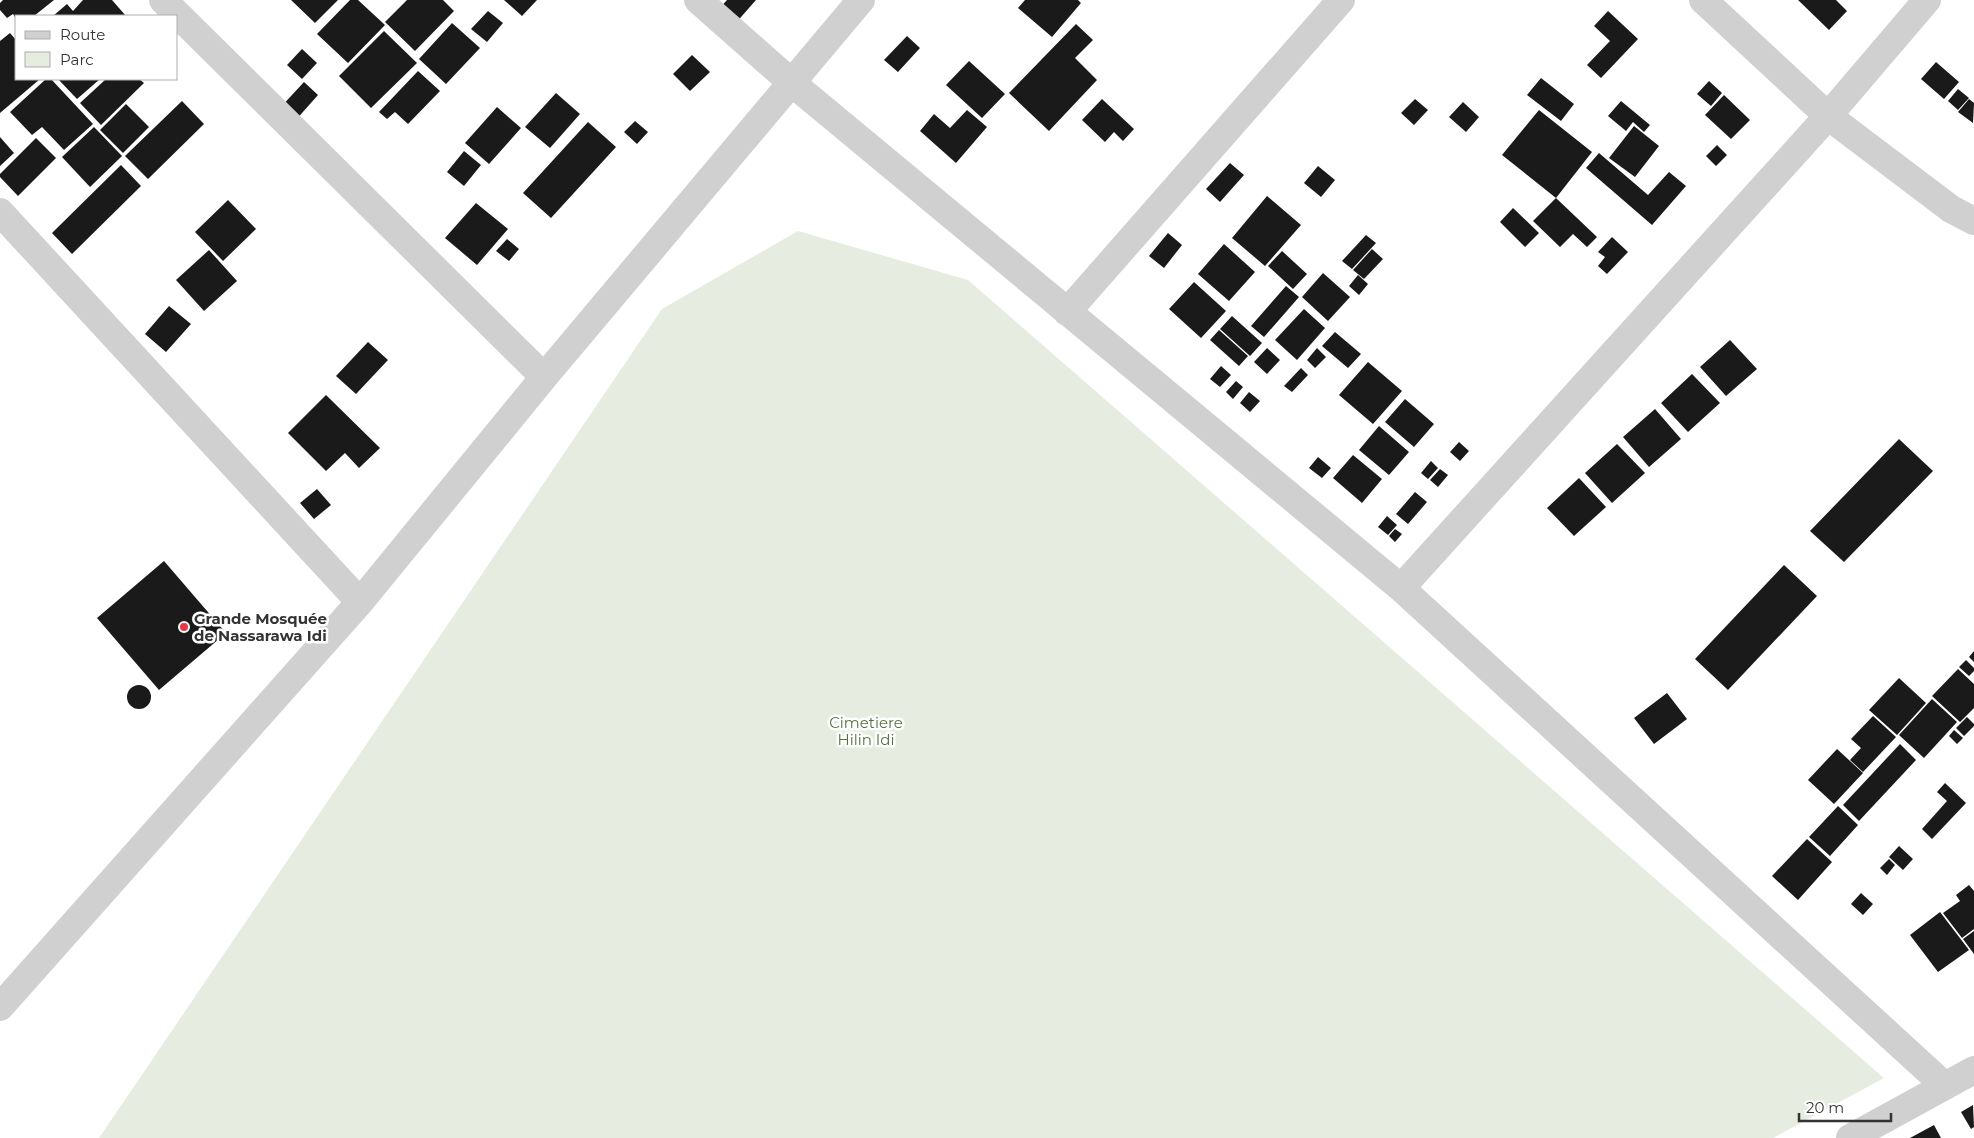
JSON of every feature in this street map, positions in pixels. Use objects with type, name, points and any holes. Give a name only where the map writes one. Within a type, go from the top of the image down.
[{"type":"street","points":[[163,0],[544,376]]},
{"type":"street","points":[[698,0],[792,83],[1400,588],[1945,1086]]},
{"type":"street","points":[[0,1007],[360,602],[544,376],[861,0]]},
{"type":"street","points":[[1067,312],[1341,0]]},
{"type":"street","points":[[1703,0],[1828,116],[1951,210],[1974,221]]},
{"type":"street","points":[[1400,588],[1828,116],[1927,0]]},
{"type":"street","points":[[0,212],[360,602]]},
{"type":"street","points":[[1850,1138],[1974,1070]]},
{"type":"green space","name":"Cimetiere Hilin Idi","points":[[798,231],[968,280],[1884,1078],[1773,1138],[99,1138],[662,309]]},
{"type":"building","points":[[3,0],[54,0],[35,15],[15,15],[15,17],[13,14],[7,18],[0,10],[0,3]]},
{"type":"building","points":[[83,0],[112,0],[125,15],[54,15],[67,4],[73,11]]},
{"type":"building","points":[[291,0],[338,0],[315,23]]},
{"type":"building","points":[[350,0],[358,0],[385,25],[348,63],[317,34]]},
{"type":"building","points":[[407,0],[443,0],[454,11],[415,51],[385,22]]},
{"type":"building","points":[[504,0],[537,0],[522,16]]},
{"type":"building","points":[[727,0],[756,0],[734,25],[718,10]]},
{"type":"building","points":[[1025,0],[1078,0],[1081,3],[1052,37],[1018,8]]},
{"type":"building","points":[[1798,0],[1836,0],[1847,11],[1829,30]]},
{"type":"building","points":[[488,11],[503,23],[487,42],[471,29]]},
{"type":"building","points":[[1608,11],[1638,39],[1601,78],[1587,65],[1610,41],[1594,26]]},
{"type":"building","points":[[452,23],[480,48],[446,84],[419,59]]},
{"type":"building","points":[[1076,24],[1093,40],[1075,58],[1097,80],[1049,131],[1009,93]]},
{"type":"building","points":[[384,31],[417,63],[371,108],[339,76]]},
{"type":"building","points":[[10,33],[15,39],[15,80],[39,80],[0,113],[0,41]]},
{"type":"building","points":[[907,36],[920,48],[898,72],[884,60]]},
{"type":"building","points":[[302,49],[317,63],[302,79],[287,65]]},
{"type":"building","points":[[692,55],[710,72],[690,91],[673,74]]},
{"type":"building","points":[[969,61],[1005,94],[982,118],[946,85]]},
{"type":"building","points":[[1936,62],[1959,82],[1944,99],[1921,79]]},
{"type":"building","points":[[418,71],[440,91],[408,124],[395,112],[387,119],[379,112]]},
{"type":"building","points":[[1541,78],[1574,104],[1561,121],[1527,95]]},
{"type":"building","points":[[45,80],[52,80],[93,124],[64,150],[42,127],[32,135],[10,112]]},
{"type":"building","points":[[59,80],[99,80],[77,99]]},
{"type":"building","points":[[105,80],[140,80],[144,83],[101,125],[80,103]]},
{"type":"building","points":[[1709,81],[1722,93],[1711,106],[1697,94]]},
{"type":"building","points":[[304,82],[318,95],[294,122],[279,109]]},
{"type":"building","points":[[1958,89],[1969,98],[1958,110],[1948,101]]},
{"type":"building","points":[[556,93],[580,114],[550,148],[525,127]]},
{"type":"building","points":[[1724,95],[1750,120],[1731,139],[1705,115]]},
{"type":"building","points":[[1102,99],[1134,129],[1123,141],[1114,132],[1105,142],[1082,120]]},
{"type":"building","points":[[1415,99],[1428,110],[1414,125],[1401,113]]},
{"type":"building","points":[[1969,99],[1974,103],[1973,123],[1958,112]]},
{"type":"building","points":[[182,101],[204,124],[148,179],[125,156]]},
{"type":"building","points":[[1621,101],[1650,125],[1644,132],[1633,122],[1626,131],[1608,116]]},
{"type":"building","points":[[1463,102],[1479,117],[1466,132],[1449,117]]},
{"type":"building","points":[[126,104],[149,127],[123,153],[100,130]]},
{"type":"building","points":[[497,107],[521,128],[489,164],[465,143]]},
{"type":"building","points":[[967,110],[987,127],[956,163],[920,131],[934,114],[950,128]]},
{"type":"building","points":[[1539,110],[1592,152],[1556,198],[1502,155]]},
{"type":"building","points":[[635,121],[648,132],[637,144],[624,132]]},
{"type":"building","points":[[588,122],[616,147],[551,218],[523,193]]},
{"type":"building","points":[[1634,126],[1659,146],[1635,177],[1609,158]]},
{"type":"building","points":[[94,127],[122,156],[90,187],[62,157]]},
{"type":"building","points":[[0,137],[14,153],[0,166]]},
{"type":"building","points":[[36,138],[56,158],[18,196],[0,177],[0,174]]},
{"type":"building","points":[[1717,145],[1727,155],[1716,166],[1706,156]]},
{"type":"building","points":[[464,151],[481,165],[464,186],[447,172]]},
{"type":"building","points":[[1599,153],[1648,195],[1669,172],[1686,186],[1652,225],[1586,168]]},
{"type":"building","points":[[1230,163],[1244,175],[1220,202],[1206,189]]},
{"type":"building","points":[[121,165],[141,186],[72,254],[52,233]]},
{"type":"building","points":[[1318,166],[1335,180],[1321,197],[1304,183]]},
{"type":"building","points":[[1267,196],[1301,225],[1265,266],[1232,238]]},
{"type":"building","points":[[1556,198],[1597,237],[1587,247],[1573,234],[1560,247],[1533,221]]},
{"type":"building","points":[[228,200],[256,229],[223,261],[195,232]]},
{"type":"building","points":[[476,203],[508,229],[477,265],[445,238]]},
{"type":"building","points":[[1513,208],[1539,233],[1525,247],[1500,222]]},
{"type":"building","points":[[1168,233],[1182,245],[1164,268],[1149,256]]},
{"type":"building","points":[[1366,235],[1376,243],[1352,269],[1342,261]]},
{"type":"building","points":[[1612,237],[1628,252],[1607,274],[1598,266],[1605,257],[1598,252]]},
{"type":"building","points":[[507,239],[519,249],[509,261],[496,251]]},
{"type":"building","points":[[1224,244],[1255,272],[1229,301],[1198,274]]},
{"type":"building","points":[[1372,249],[1383,259],[1364,279],[1353,270]]},
{"type":"building","points":[[209,250],[237,281],[204,311],[176,280]]},
{"type":"building","points":[[1282,251],[1307,274],[1293,289],[1268,266]]},
{"type":"building","points":[[1323,273],[1350,297],[1328,321],[1302,297]]},
{"type":"building","points":[[1358,275],[1368,284],[1359,295],[1349,286]]},
{"type":"building","points":[[1194,282],[1226,311],[1201,338],[1169,309]]},
{"type":"building","points":[[1286,286],[1299,297],[1264,337],[1251,326]]},
{"type":"building","points":[[169,306],[191,324],[166,352],[145,334]]},
{"type":"building","points":[[1304,309],[1325,328],[1297,360],[1275,340]]},
{"type":"building","points":[[1232,316],[1262,343],[1250,356],[1220,329]]},
{"type":"building","points":[[1219,330],[1248,356],[1239,366],[1210,340]]},
{"type":"building","points":[[1335,332],[1361,354],[1348,368],[1322,346]]},
{"type":"building","points":[[1730,340],[1757,369],[1726,396],[1700,367]]},
{"type":"building","points":[[368,342],[388,360],[356,394],[336,376]]},
{"type":"building","points":[[1267,348],[1280,360],[1267,374],[1254,362]]},
{"type":"building","points":[[1317,348],[1326,357],[1315,368],[1307,360]]},
{"type":"building","points":[[1368,362],[1402,391],[1373,424],[1339,395]]},
{"type":"building","points":[[1221,366],[1231,375],[1220,387],[1210,379]]},
{"type":"building","points":[[1301,368],[1308,375],[1292,392],[1284,386]]},
{"type":"building","points":[[1692,374],[1720,403],[1688,432],[1661,403]]},
{"type":"building","points":[[1236,381],[1243,387],[1233,399],[1226,392]]},
{"type":"building","points":[[1249,392],[1260,401],[1250,412],[1240,403]]},
{"type":"building","points":[[326,395],[380,448],[359,468],[345,453],[326,471],[288,433]]},
{"type":"building","points":[[1405,399],[1434,424],[1414,447],[1385,422]]},
{"type":"building","points":[[1655,409],[1681,439],[1649,467],[1623,437]]},
{"type":"building","points":[[1379,426],[1409,452],[1389,475],[1359,450]]},
{"type":"building","points":[[1899,439],[1933,471],[1844,562],[1810,531]]},
{"type":"building","points":[[1459,442],[1469,451],[1460,461],[1450,452]]},
{"type":"building","points":[[1617,444],[1645,473],[1612,503],[1585,473]]},
{"type":"building","points":[[1353,455],[1382,479],[1362,503],[1333,478]]},
{"type":"building","points":[[1318,457],[1331,468],[1322,478],[1309,468]]},
{"type":"building","points":[[1431,461],[1438,468],[1428,479],[1421,473]]},
{"type":"building","points":[[1440,469],[1448,475],[1438,487],[1430,480]]},
{"type":"building","points":[[1579,478],[1606,507],[1574,536],[1547,508]]},
{"type":"building","points":[[317,489],[331,505],[314,519],[300,503]]},
{"type":"building","points":[[1415,492],[1427,502],[1408,524],[1396,514]]},
{"type":"building","points":[[1387,516],[1397,525],[1388,535],[1378,527]]},
{"type":"building","points":[[1395,529],[1402,534],[1395,542],[1389,536]]},
{"type":"building","points":[[164,561],[226,633],[159,690],[97,618]]},
{"type":"building","points":[[1784,565],[1817,596],[1728,690],[1695,659]]},
{"type":"building","points":[[1974,651],[1974,662],[1969,657]]},
{"type":"building","points":[[1966,660],[1974,668],[1974,671],[1969,676],[1959,667]]},
{"type":"building","points":[[1958,669],[1974,684],[1974,708],[1960,722],[1932,696]]},
{"type":"building","points":[[1899,678],[1926,703],[1897,735],[1869,710]]},
{"type":"building","points":[[139,685],[144,686],[150,692],[150,702],[144,708],[139,709],[134,708],[128,702],[127,697],[128,692],[134,686]]},
{"type":"building","points":[[1667,693],[1687,719],[1654,744],[1634,718]]},
{"type":"building","points":[[1932,699],[1957,722],[1924,758],[1899,735]]},
{"type":"building","points":[[1873,716],[1896,737],[1863,772],[1850,760],[1861,748],[1851,739]]},
{"type":"building","points":[[1967,717],[1974,726],[1964,736],[1956,728]]},
{"type":"building","points":[[1954,730],[1963,738],[1957,744],[1949,736]]},
{"type":"building","points":[[1900,744],[1916,760],[1859,821],[1843,805]]},
{"type":"building","points":[[1837,749],[1863,773],[1834,804],[1808,780]]},
{"type":"building","points":[[1945,783],[1966,803],[1932,839],[1922,829],[1947,801],[1937,792]]},
{"type":"building","points":[[1838,806],[1858,825],[1830,856],[1809,837]]},
{"type":"building","points":[[1807,839],[1832,862],[1798,900],[1772,876]]},
{"type":"building","points":[[1899,846],[1913,859],[1903,870],[1889,857]]},
{"type":"building","points":[[1889,859],[1895,865],[1887,875],[1880,868]]},
{"type":"building","points":[[1969,885],[1974,891],[1974,929],[1962,938],[1943,913],[1960,901],[1956,895]]},
{"type":"building","points":[[1861,893],[1873,904],[1863,915],[1851,904]]},
{"type":"building","points":[[1940,912],[1969,950],[1938,972],[1910,935]]},
{"type":"building","points":[[1974,931],[1974,954],[1963,939]]},
{"type":"building","points":[[1973,1105],[1974,1127],[1971,1129],[1961,1112]]},
{"type":"building","points":[[1934,1125],[1941,1138],[1910,1138]]},
{"type":"place","name":"Grande Mosquée de Nassarawa Idi","points":[[184,627]]}]
